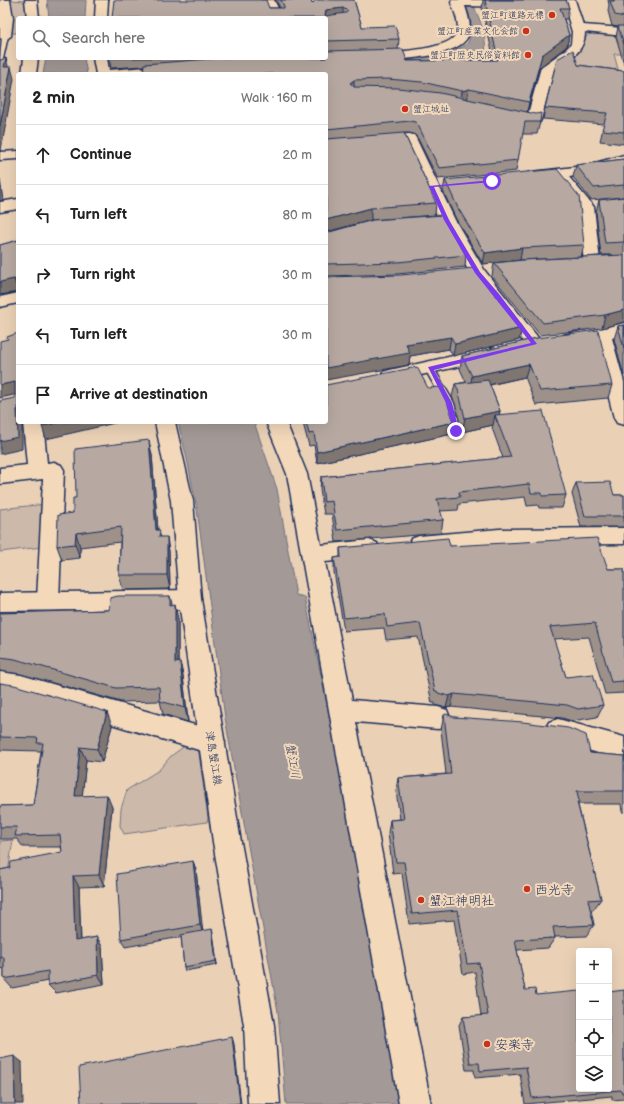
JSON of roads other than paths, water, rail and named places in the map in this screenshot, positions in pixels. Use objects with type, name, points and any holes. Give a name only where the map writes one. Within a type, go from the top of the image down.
[{"type":"street","points":[[4,0],[8,18],[8,36]]},
{"type":"street","points":[[31,0],[33,16]]},
{"type":"street","points":[[101,16],[102,0]]},
{"type":"street","points":[[268,0],[276,16]]},
{"type":"street","points":[[328,57],[410,55],[449,46],[461,38],[462,33],[463,19],[457,2],[570,2],[578,28],[578,41],[574,49],[548,67],[534,120],[497,112]]},
{"type":"street","points":[[578,28],[624,32]]},
{"type":"street","points":[[29,72],[31,60]]},
{"type":"street","points":[[100,60],[103,72]]},
{"type":"street","points":[[136,72],[189,68]]},
{"type":"street","points":[[328,145],[359,140],[409,138],[417,158],[439,185],[439,220],[470,274],[498,295],[534,344]]},
{"type":"street","points":[[0,156],[16,155]]},
{"type":"street","points":[[514,178],[585,170],[624,159]]},
{"type":"street","points":[[559,173],[593,207],[593,262]]},
{"type":"street","points":[[0,207],[16,204]]},
{"type":"street","points":[[470,274],[499,269]]},
{"type":"street","points":[[0,302],[16,298]]},
{"type":"street","points":[[371,380],[430,369],[534,344],[602,335],[624,329]]},
{"type":"street","points":[[602,335],[624,418]]},
{"type":"street","points":[[33,424],[38,471]]},
{"type":"street","name":"津島蟹江線","points":[[165,424],[182,500],[190,599],[227,842],[259,1025],[264,1104]]},
{"type":"street","points":[[277,424],[297,474],[415,1104]]},
{"type":"street","points":[[0,476],[54,470],[48,601]]},
{"type":"street","points":[[312,554],[500,537],[624,536]]},
{"type":"street","points":[[0,602],[190,599]]},
{"type":"street","points":[[0,683],[21,686],[212,742]]},
{"type":"street","points":[[342,710],[449,719]]},
{"type":"street","points":[[539,728],[562,730],[624,750]]},
{"type":"lane","points":[[0,59],[8,36]]},
{"type":"lane","points":[[430,369],[449,403],[456,431]]},
{"type":"water","points":[[47,0],[86,0],[85,16],[49,16]]},
{"type":"water","points":[[464,0],[473,0],[485,40],[485,55],[482,62],[382,62],[429,57],[450,52],[467,44],[471,33],[471,22]]},
{"type":"water","points":[[46,60],[84,60],[87,72],[43,72]]},
{"type":"water","name":"蟹江川","points":[[178,424],[255,424],[277,489],[296,595],[305,597],[349,813],[402,1104],[286,1104],[278,1012],[225,718],[197,509]]},
{"type":"waterway","points":[[475,54],[503,61]]},
{"type":"place","name":"蟹江町道路元標","points":[[552,15]]},
{"type":"place","name":"蟹江町産業文化会館","points":[[526,31]]},
{"type":"place","name":"蟹江町歴史民俗資料館","points":[[528,55]]},
{"type":"place","name":"蟹江城址","points":[[405,109]]},
{"type":"place","name":"西光寺","points":[[527,889]]},
{"type":"place","name":"蟹江神明社","points":[[421,900]]},
{"type":"place","name":"安楽寺","points":[[487,1044]]}]
